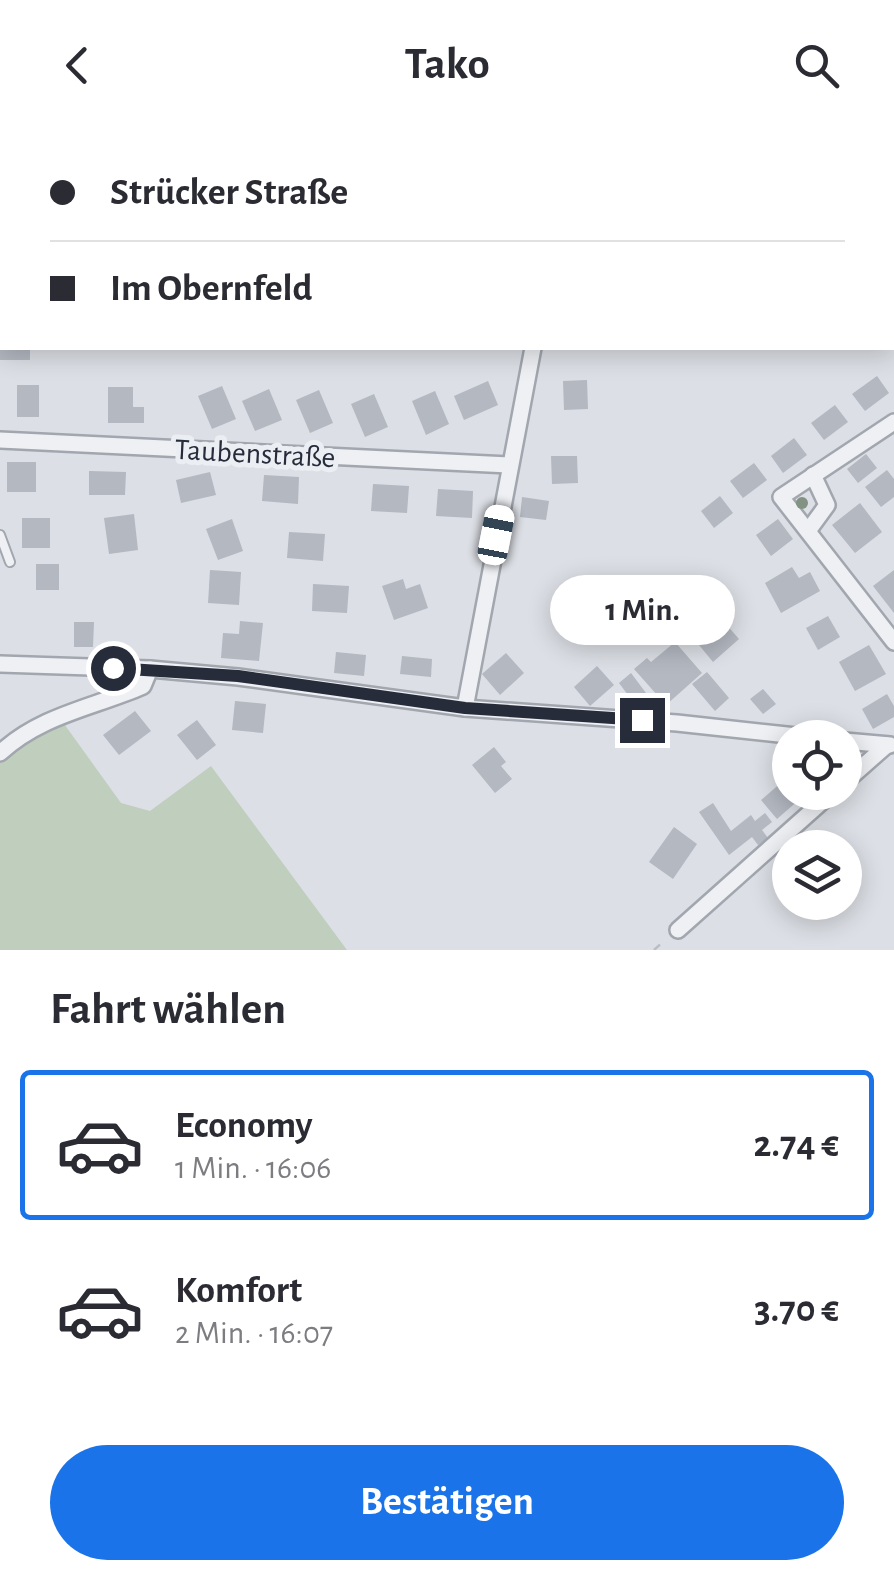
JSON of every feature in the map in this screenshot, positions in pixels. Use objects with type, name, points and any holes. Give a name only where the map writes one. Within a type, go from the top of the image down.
[{"type":"street","points":[[465,708],[533,350]]},
{"type":"street","points":[[891,633],[781,496],[894,422]]},
{"type":"street","name":"Taubenstraße","points":[[0,440],[510,465]]},
{"type":"street","points":[[808,532],[826,506],[812,475]]},
{"type":"street","points":[[0,664],[238,676],[465,708],[772,734]]},
{"type":"street","points":[[0,752],[22,732],[142,686],[150,670]]},
{"type":"street","points":[[862,742],[891,745]]},
{"type":"street","points":[[862,768],[891,745]]},
{"type":"street","points":[[678,930],[814,810]]},
{"type":"lane","points":[[0,535],[10,562]]},
{"type":"green space","points":[[62,721],[121,803],[150,811],[211,766],[347,950],[0,950],[0,763],[27,738]]},
{"type":"building","points":[[0,350],[30,350],[30,360],[0,360]]},
{"type":"building","points":[[877,376],[889,393],[865,411],[852,394]]},
{"type":"building","points":[[587,380],[588,409],[564,410],[563,381]]},
{"type":"building","points":[[488,381],[498,405],[464,420],[454,396]]},
{"type":"building","points":[[17,385],[39,385],[39,417],[17,417]]},
{"type":"building","points":[[222,386],[236,419],[212,429],[198,396]]},
{"type":"building","points":[[108,387],[133,387],[133,407],[144,407],[144,423],[108,423]]},
{"type":"building","points":[[269,389],[282,420],[255,431],[242,401]]},
{"type":"building","points":[[319,390],[333,423],[310,433],[296,400]]},
{"type":"building","points":[[435,391],[449,424],[426,435],[412,401]]},
{"type":"building","points":[[374,394],[388,427],[365,437],[351,404]]},
{"type":"building","points":[[835,405],[848,422],[824,440],[811,423]]},
{"type":"building","points":[[794,438],[807,455],[783,473],[771,456]]},
{"type":"building","points":[[866,454],[877,468],[858,483],[847,469]]},
{"type":"building","points":[[551,456],[577,456],[578,483],[552,484]]},
{"type":"building","points":[[7,462],[36,462],[36,492],[7,492]]},
{"type":"building","points":[[754,463],[767,480],[743,498],[730,481]]},
{"type":"building","points":[[887,470],[894,479],[894,497],[881,507],[865,487]]},
{"type":"building","points":[[89,471],[126,472],[125,495],[89,495]]},
{"type":"building","points":[[210,472],[216,495],[181,503],[176,480]]},
{"type":"building","points":[[264,475],[299,477],[298,504],[262,501]]},
{"type":"building","points":[[373,484],[409,486],[407,513],[371,511]]},
{"type":"building","points":[[438,489],[473,491],[472,518],[436,516]]},
{"type":"building","points":[[720,496],[733,513],[714,528],[701,511]]},
{"type":"building","points":[[522,497],[549,501],[546,520],[520,517]]},
{"type":"building","points":[[860,503],[882,532],[855,553],[832,525]]},
{"type":"building","points":[[134,514],[138,550],[109,554],[104,518]]},
{"type":"building","points":[[22,518],[50,518],[50,548],[22,548]]},
{"type":"building","points":[[232,519],[243,551],[218,560],[206,529]]},
{"type":"building","points":[[778,519],[793,539],[771,556],[756,535]]},
{"type":"building","points":[[289,532],[325,534],[323,561],[287,558]]},
{"type":"building","points":[[36,564],[59,564],[59,590],[36,590]]},
{"type":"building","points":[[792,567],[799,578],[810,572],[820,591],[781,613],[765,583]]},
{"type":"building","points":[[210,570],[241,572],[239,605],[208,603]]},
{"type":"building","points":[[894,570],[894,613],[873,586]]},
{"type":"building","points":[[403,579],[406,589],[420,584],[428,608],[394,620],[382,586]]},
{"type":"building","points":[[313,584],[349,586],[347,613],[312,611]]},
{"type":"building","points":[[640,604],[655,622],[631,642],[616,625]]},
{"type":"building","points":[[828,616],[840,637],[818,650],[806,628]]},
{"type":"building","points":[[240,621],[263,623],[259,661],[221,658],[223,633],[239,634]]},
{"type":"building","points":[[74,622],[94,622],[93,647],[74,647]]},
{"type":"building","points":[[725,623],[739,639],[713,662],[699,645]]},
{"type":"building","points":[[675,642],[702,673],[666,705],[634,669],[647,658],[651,662]]},
{"type":"building","points":[[869,645],[886,674],[855,691],[839,662]]},
{"type":"building","points":[[336,652],[366,655],[364,676],[334,673]]},
{"type":"building","points":[[506,653],[524,673],[500,695],[482,674]]},
{"type":"building","points":[[402,656],[432,659],[431,677],[400,674]]},
{"type":"building","points":[[597,666],[614,685],[590,706],[574,687]]},
{"type":"building","points":[[707,672],[729,698],[715,711],[692,684]]},
{"type":"building","points":[[631,673],[649,697],[637,707],[619,683]]},
{"type":"building","points":[[763,689],[776,704],[763,714],[750,699]]},
{"type":"building","points":[[887,694],[894,706],[894,717],[873,729],[862,709]]},
{"type":"building","points":[[235,701],[266,704],[263,733],[232,730]]},
{"type":"building","points":[[135,711],[151,731],[119,755],[103,735]]},
{"type":"building","points":[[197,720],[216,745],[197,760],[177,735]]},
{"type":"building","points":[[494,747],[506,762],[501,766],[512,779],[495,793],[472,765]]},
{"type":"building","points":[[772,791],[772,810],[787,810],[777,819],[761,800]]},
{"type":"building","points":[[713,803],[731,831],[751,815],[755,821],[765,813],[772,822],[762,830],[768,838],[758,845],[752,837],[729,855],[699,812]]},
{"type":"building","points":[[674,827],[697,844],[673,879],[649,862]]},
{"type":"route","points":[[113,668],[238,676],[465,708],[642,720]]}]
